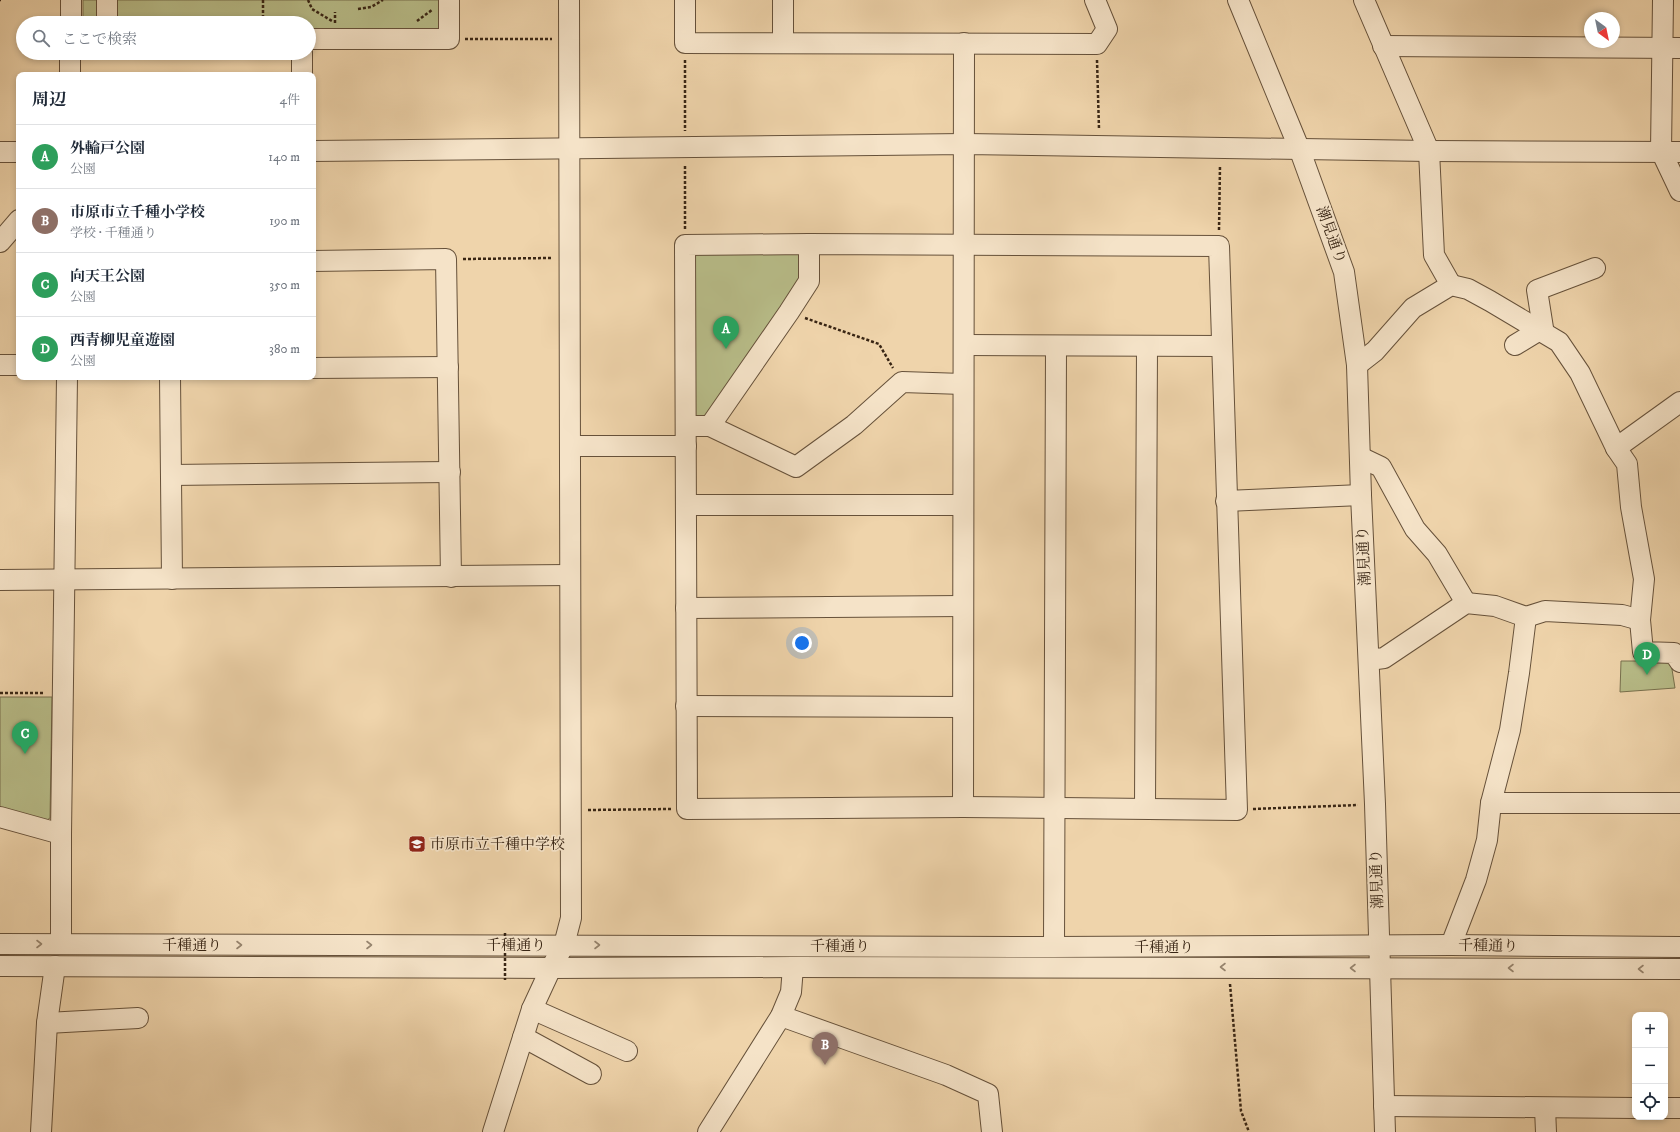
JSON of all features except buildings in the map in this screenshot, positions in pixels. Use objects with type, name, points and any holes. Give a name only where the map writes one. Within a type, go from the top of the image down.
[{"type":"street","points":[[71,0],[71,16]]},
{"type":"street","points":[[107,0],[107,16]]},
{"type":"street","points":[[316,39],[449,38],[449,0]]},
{"type":"street","points":[[493,1132],[532,1009],[551,968],[564,945],[571,918],[568,149],[569,0]]},
{"type":"street","points":[[685,0],[685,43],[783,42],[1097,44],[1107,29],[1095,0]]},
{"type":"street","points":[[783,0],[783,42]]},
{"type":"street","name":"潮見通り","points":[[1238,0],[1299,148],[1344,272],[1357,365],[1361,495],[1375,804],[1384,1106],[1382,1130]]},
{"type":"street","points":[[1364,0],[1429,151],[1434,255],[1451,285],[1474,292],[1559,342],[1580,372],[1616,448],[1627,464],[1631,507],[1644,579],[1640,620],[1643,652],[1678,655]]},
{"type":"street","points":[[1663,0],[1671,47],[1671,151],[1680,191]]},
{"type":"street","points":[[963,807],[963,384],[965,245],[964,43]]},
{"type":"street","points":[[1383,46],[1671,47]]},
{"type":"street","points":[[70,60],[70,72]]},
{"type":"street","points":[[302,60],[302,72]]},
{"type":"street","points":[[316,150],[568,149],[965,144],[1429,151],[1671,151]]},
{"type":"street","points":[[0,152],[16,152]]},
{"type":"street","points":[[0,242],[16,223]]},
{"type":"street","points":[[710,426],[809,281],[809,244]]},
{"type":"street","points":[[685,245],[965,245],[1219,246],[1237,810],[963,807],[687,809],[685,245]]},
{"type":"street","points":[[316,261],[446,259],[451,577]]},
{"type":"street","points":[[1515,345],[1543,328],[1537,290],[1595,268]]},
{"type":"street","points":[[1357,365],[1375,351],[1413,308],[1451,285]]},
{"type":"street","points":[[964,345],[1221,346]]},
{"type":"street","points":[[1054,947],[1056,346]]},
{"type":"street","points":[[1145,808],[1148,346]]},
{"type":"street","points":[[0,365],[16,365]]},
{"type":"street","points":[[316,368],[448,367]]},
{"type":"street","points":[[61,944],[66,380]]},
{"type":"street","points":[[170,380],[172,579]]},
{"type":"street","points":[[686,426],[710,426],[796,467],[854,425],[902,382],[963,384]]},
{"type":"street","points":[[1616,448],[1680,402]]},
{"type":"street","points":[[570,446],[686,446]]},
{"type":"street","points":[[1360,457],[1381,467],[1415,528],[1437,554],[1466,603]]},
{"type":"street","points":[[171,475],[450,472]]},
{"type":"street","points":[[1226,501],[1361,495]]},
{"type":"street","points":[[686,505],[963,505]]},
{"type":"street","points":[[0,580],[570,575]]},
{"type":"street","points":[[1369,660],[1384,658],[1466,603],[1495,606],[1526,617],[1546,611],[1622,615],[1640,620]]},
{"type":"street","points":[[686,608],[963,606]]},
{"type":"street","points":[[1451,945],[1476,880],[1487,840],[1491,803],[1510,730],[1526,617]]},
{"type":"street","points":[[686,706],[963,707]]},
{"type":"street","points":[[1491,803],[1680,803]]},
{"type":"street","points":[[0,818],[61,834]]},
{"type":"street","name":"千種通り","points":[[0,944],[1054,947],[1379,947],[1451,945],[1680,947]]},
{"type":"street","name":"千種通り","points":[[0,966],[1680,969]]},
{"type":"street","points":[[41,1132],[47,1023],[54,966]]},
{"type":"street","points":[[708,1132],[781,1016],[791,992],[793,967]]},
{"type":"street","points":[[532,1009],[627,1052]]},
{"type":"street","points":[[781,1016],[946,1075],[988,1094],[992,1132]]},
{"type":"street","points":[[47,1023],[138,1018]]},
{"type":"street","points":[[523,1037],[591,1074]]},
{"type":"street","points":[[1384,1106],[1632,1108]]},
{"type":"street","points":[[1545,1108],[1546,1132]]},
{"type":"street","points":[[1668,1108],[1680,1108]]},
{"type":"path","points":[[264,0],[264,16]]},
{"type":"path","points":[[308,0],[312,9],[339,26]]},
{"type":"path","points":[[358,9],[371,7],[383,0]]},
{"type":"path","points":[[334,23],[335,12]]},
{"type":"path","points":[[449,38],[568,39]]},
{"type":"path","points":[[1097,44],[1099,145]]},
{"type":"path","points":[[1219,246],[1220,147]]},
{"type":"path","points":[[446,259],[569,258]]},
{"type":"path","points":[[789,312],[880,344],[902,382]]},
{"type":"path","points":[[0,693],[63,693]]},
{"type":"path","points":[[1237,810],[1375,804]]},
{"type":"path","points":[[571,810],[687,809]]},
{"type":"path","points":[[505,933],[505,980]]},
{"type":"path","points":[[1228,967],[1241,1111],[1249,1132]]},
{"type":"green space","points":[[83,0],[442,0],[442,25],[437,30],[316,32],[316,16],[83,16]]},
{"type":"green space","points":[[800,251],[804,281],[710,418],[695,416],[694,256],[701,252]]},
{"type":"green space","points":[[1621,661],[1663,661],[1671,663],[1675,688],[1620,692]]},
{"type":"green space","points":[[0,697],[52,697],[50,818],[44,822],[0,810]]},
{"type":"place","name":"外輪戸公園","points":[[726,349]]},
{"type":"place","name":"西青柳児童遊園","points":[[1647,675]]},
{"type":"place","name":"向天王公園","points":[[25,754]]},
{"type":"place","name":"市原市立千種中学校","points":[[417,844]]},
{"type":"place","name":"市原市立千種小学校","points":[[825,1065]]}]
